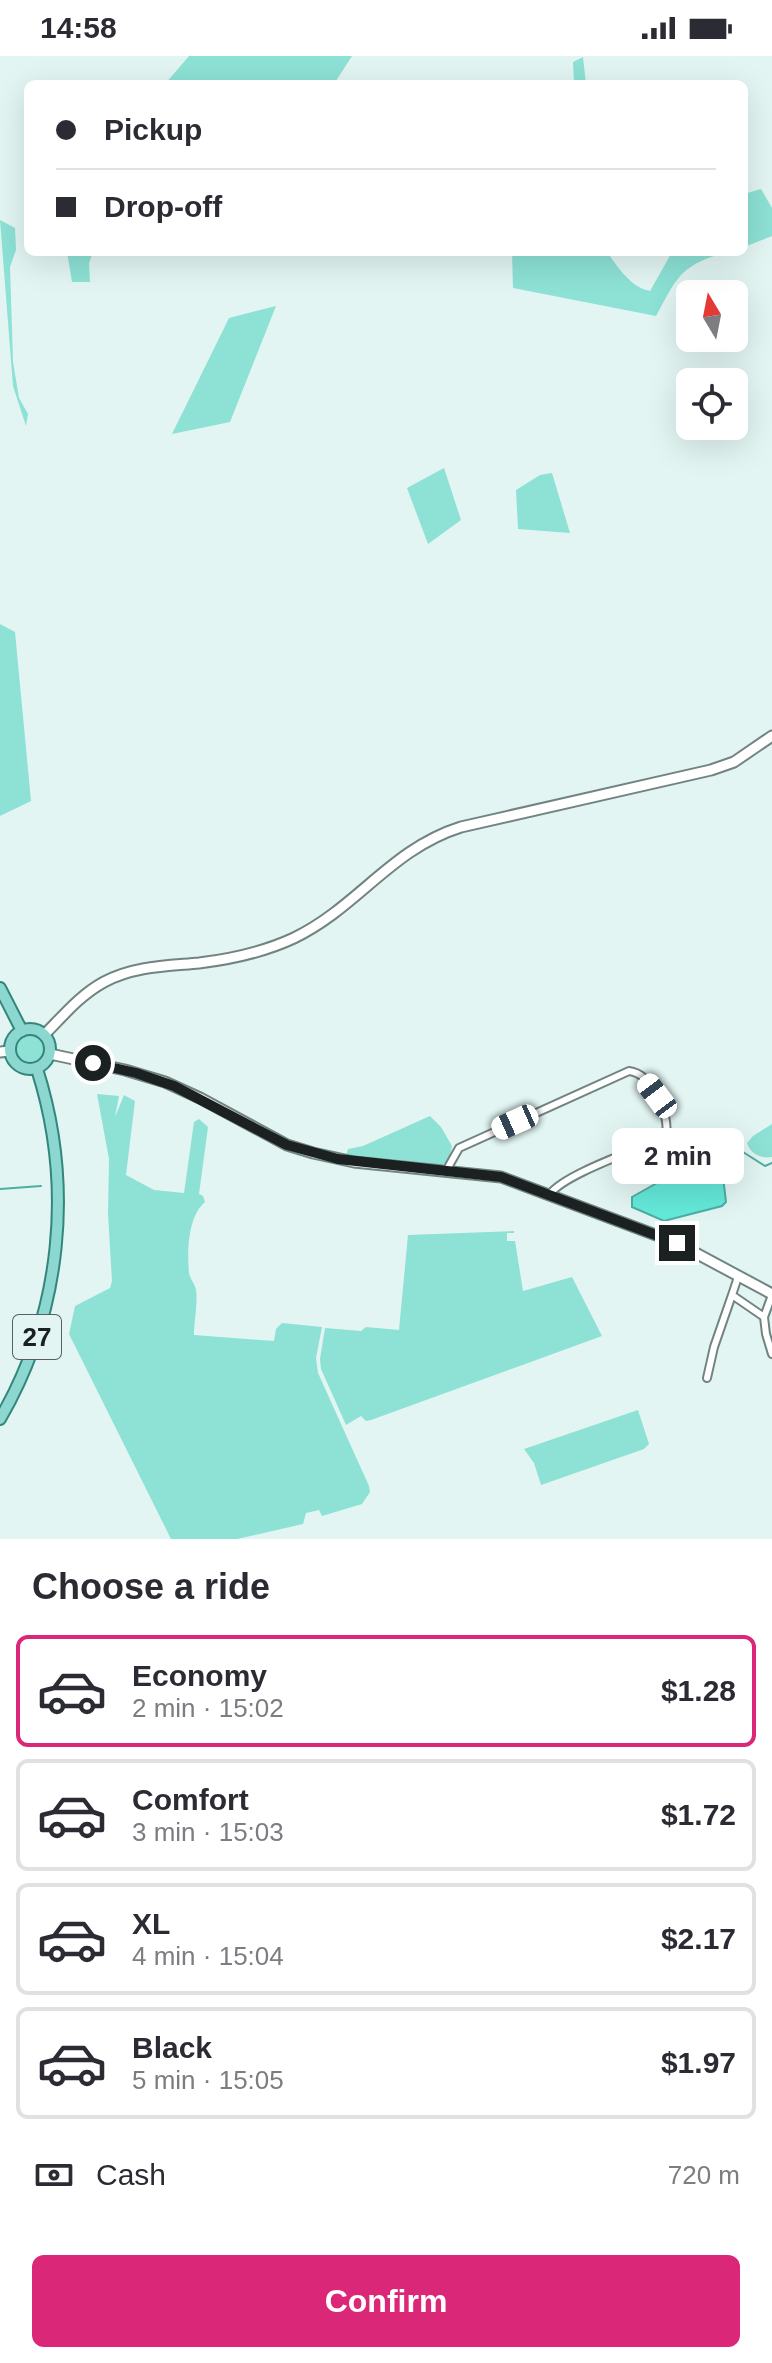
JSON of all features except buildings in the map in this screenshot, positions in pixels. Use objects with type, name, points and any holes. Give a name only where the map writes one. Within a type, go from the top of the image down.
[{"type":"main road","points":[[44,1035],[95,988],[135,970],[231,958],[276,945],[323,921],[395,860],[445,832],[711,770],[734,762],[772,736]]},
{"type":"main road","points":[[0,988],[22,1031]]},
{"type":"main road","points":[[33,1029],[44,1035],[50,1044],[50,1054],[37,1069],[18,1066],[5,1052],[12,1039],[22,1031],[33,1029]]},
{"type":"main road","points":[[50,1054],[165,1082],[287,1145],[313,1153],[354,1162],[501,1177],[677,1243],[772,1294]]},
{"type":"main road","name":"27","points":[[0,1419],[22,1377],[37,1337],[56,1250],[59,1204],[56,1158],[37,1069]]},
{"type":"street","points":[[446,1171],[459,1148],[629,1071],[640,1074],[661,1104],[668,1122],[666,1136],[579,1174],[555,1187],[550,1194]]},
{"type":"street","points":[[707,1378],[714,1347],[738,1277]]},
{"type":"street","points":[[772,1294],[764,1317],[772,1354]]},
{"type":"street","points":[[732,1295],[764,1317]]},
{"type":"shaded area","points":[[189,56],[352,56],[337,80],[168,80]]},
{"type":"shaded area","points":[[583,57],[586,80],[574,80],[573,62]]},
{"type":"shaded area","points":[[761,189],[772,208],[772,236],[748,245],[748,193]]},
{"type":"shaded area","points":[[0,220],[15,228],[16,250],[10,267],[13,362],[19,398],[28,414],[26,426],[13,386]]},
{"type":"shaded area","points":[[68,256],[92,256],[90,282],[72,282]]},
{"type":"shaded area","points":[[512,256],[610,256],[631,281],[650,291],[670,256],[714,256],[689,268],[676,280],[656,316],[513,288]]},
{"type":"shaded area","points":[[276,306],[230,422],[172,434],[229,318]]},
{"type":"shaded area","points":[[444,468],[461,520],[428,544],[407,488]]},
{"type":"shaded area","points":[[552,473],[570,533],[518,529],[516,490],[540,475]]},
{"type":"shaded area","points":[[0,624],[15,632],[31,801],[0,816]]},
{"type":"shaded area","points":[[30,1033],[41,1038],[46,1049],[41,1060],[30,1065],[19,1060],[14,1049],[19,1038]]},
{"type":"shaded area","points":[[97,1094],[119,1096],[115,1117],[124,1095],[135,1101],[126,1175],[154,1190],[184,1193],[194,1122],[199,1119],[208,1127],[199,1194],[205,1202],[195,1216],[189,1245],[189,1273],[196,1295],[194,1335],[274,1341],[276,1329],[282,1323],[322,1327],[316,1358],[318,1373],[369,1486],[370,1492],[362,1504],[322,1516],[319,1510],[306,1513],[303,1524],[237,1539],[171,1539],[69,1334],[75,1306],[110,1288],[112,1281],[109,1159]]},
{"type":"shaded area","points":[[430,1116],[452,1146],[448,1159],[442,1165],[345,1158],[348,1149],[363,1146]]},
{"type":"shaded area","points":[[772,1124],[772,1157],[757,1155],[747,1143]]},
{"type":"shaded area","points":[[707,1148],[723,1177],[726,1202],[722,1206],[664,1221],[632,1207],[632,1197],[673,1174]]},
{"type":"shaded area","points":[[514,1231],[507,1233],[507,1241],[515,1241],[523,1291],[572,1277],[602,1336],[371,1420],[366,1421],[361,1416],[346,1425],[321,1369],[325,1328],[399,1330],[408,1235]]},
{"type":"shaded area","points":[[638,1410],[649,1444],[644,1449],[541,1485],[534,1463],[524,1449]]},
{"type":"waterway","points":[[710,1152],[732,1145],[765,1166],[772,1163]]},
{"type":"waterway","points":[[0,1189],[41,1186]]},
{"type":"route","points":[[93,1063],[174,1086],[304,1151],[354,1162],[501,1177],[677,1243]]}]
